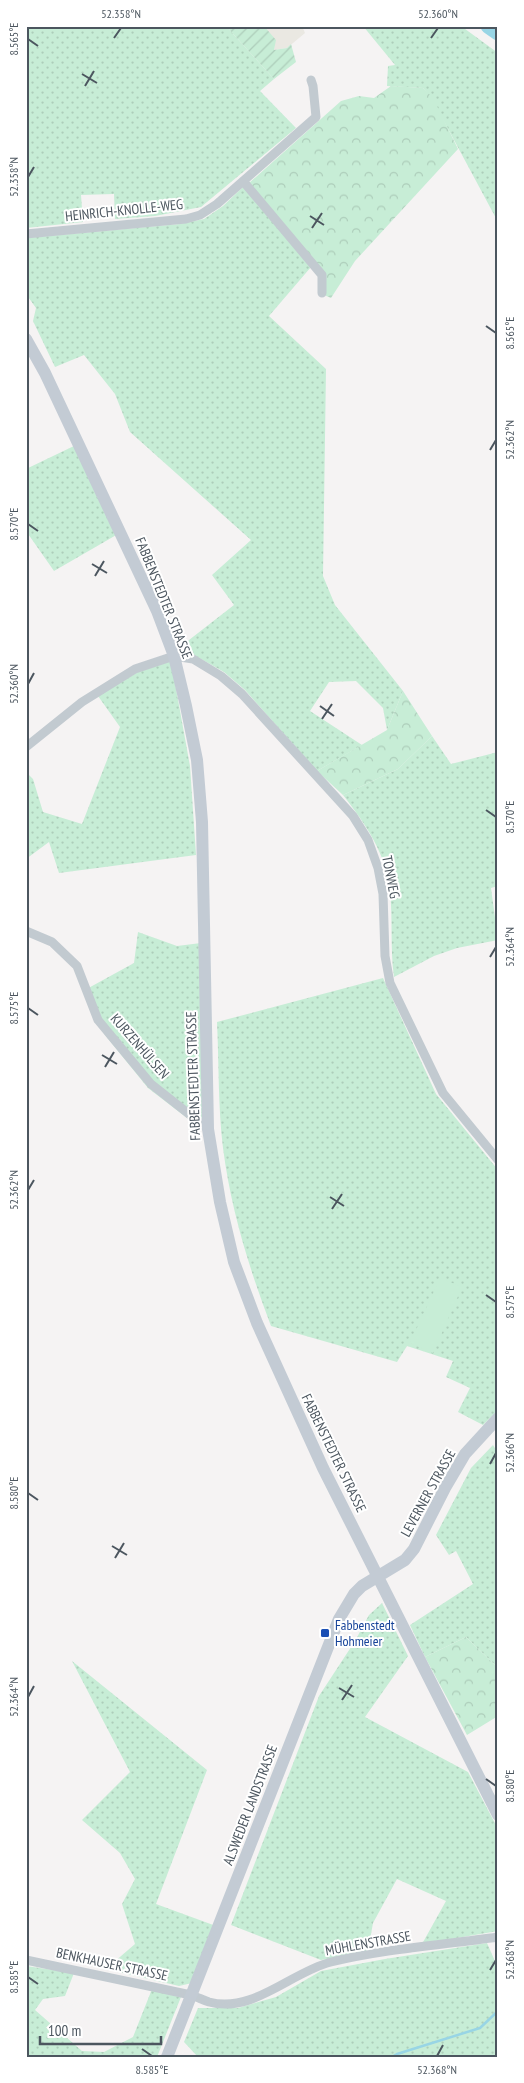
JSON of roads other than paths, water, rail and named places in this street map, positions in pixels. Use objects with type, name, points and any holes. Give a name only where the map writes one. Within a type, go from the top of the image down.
[{"type":"street","name":"HEINRICH-KNOLLE-WEG","points":[[26,234],[186,219],[200,215],[217,204],[316,117],[314,86],[311,80]]},
{"type":"street","points":[[243,181],[322,275],[322,293]]},
{"type":"street","name":"FABBENSTEDTER STRASSE","points":[[26,339],[45,373],[136,563],[174,656],[197,760],[201,813],[208,1129],[220,1202],[234,1262],[257,1323],[323,1468],[498,1815]]},
{"type":"street","points":[[26,747],[82,702],[135,668],[174,656]]},
{"type":"street","name":"TONWEG","points":[[174,656],[194,659],[221,676],[242,694],[353,816],[368,840],[378,868],[382,894],[385,956],[390,983],[443,1093],[498,1160]]},
{"type":"street","name":"KURZENHÜLSEN","points":[[26,931],[52,942],[77,966],[98,1020],[151,1084],[208,1129]]},
{"type":"street","name":"LEVERNER STRASSE","points":[[378,1577],[405,1560],[414,1549],[445,1488],[465,1454],[498,1418]]},
{"type":"street","name":"ALSWEDER LANDSTRASSE","points":[[167,2057],[339,1619],[354,1594],[362,1586],[378,1577]]},
{"type":"street","name":"MÜHLENSTRASSE","points":[[191,1995],[211,2002],[238,2002],[273,1990],[309,1970],[328,1963],[498,1937]]},
{"type":"street","name":"BENKHAUSER STRASSE","points":[[26,1960],[191,1995]]},
{"type":"waterway","points":[[488,26],[498,33]]},
{"type":"waterway","points":[[392,2057],[480,2028],[498,2011]]},
{"type":"place","name":"Fabbenstedt Hohmeier","points":[[325,1633]]}]
